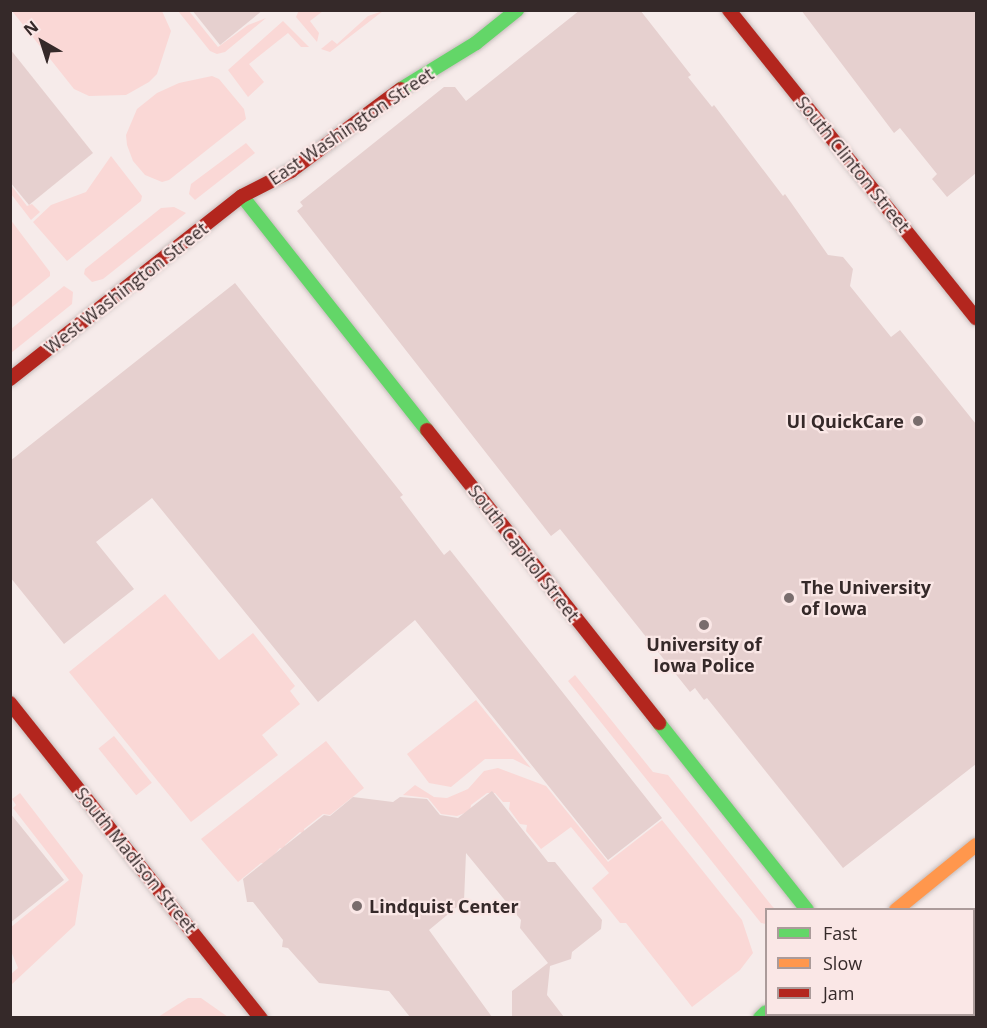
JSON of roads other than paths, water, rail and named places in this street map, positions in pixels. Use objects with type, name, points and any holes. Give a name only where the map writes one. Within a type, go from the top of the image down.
[{"type":"street","name":"East Washington Street","points":[[242,196],[291,171],[389,96],[476,43],[517,10]]},
{"type":"street","name":"South Clinton Street","points":[[729,10],[976,318]]},
{"type":"street","name":"West Washington Street","points":[[10,379],[242,196]]},
{"type":"street","name":"South Capitol Street","points":[[242,196],[806,908]]},
{"type":"street","name":"South Madison Street","points":[[10,703],[261,1017]]},
{"type":"street","points":[[897,908],[976,845]]},
{"type":"place","name":"UI QuickCare","points":[[918,421]]},
{"type":"place","name":"The University of Iowa","points":[[789,598]]},
{"type":"place","name":"University of Iowa Police","points":[[704,625]]},
{"type":"place","name":"Lindquist Center","points":[[357,906]]}]
